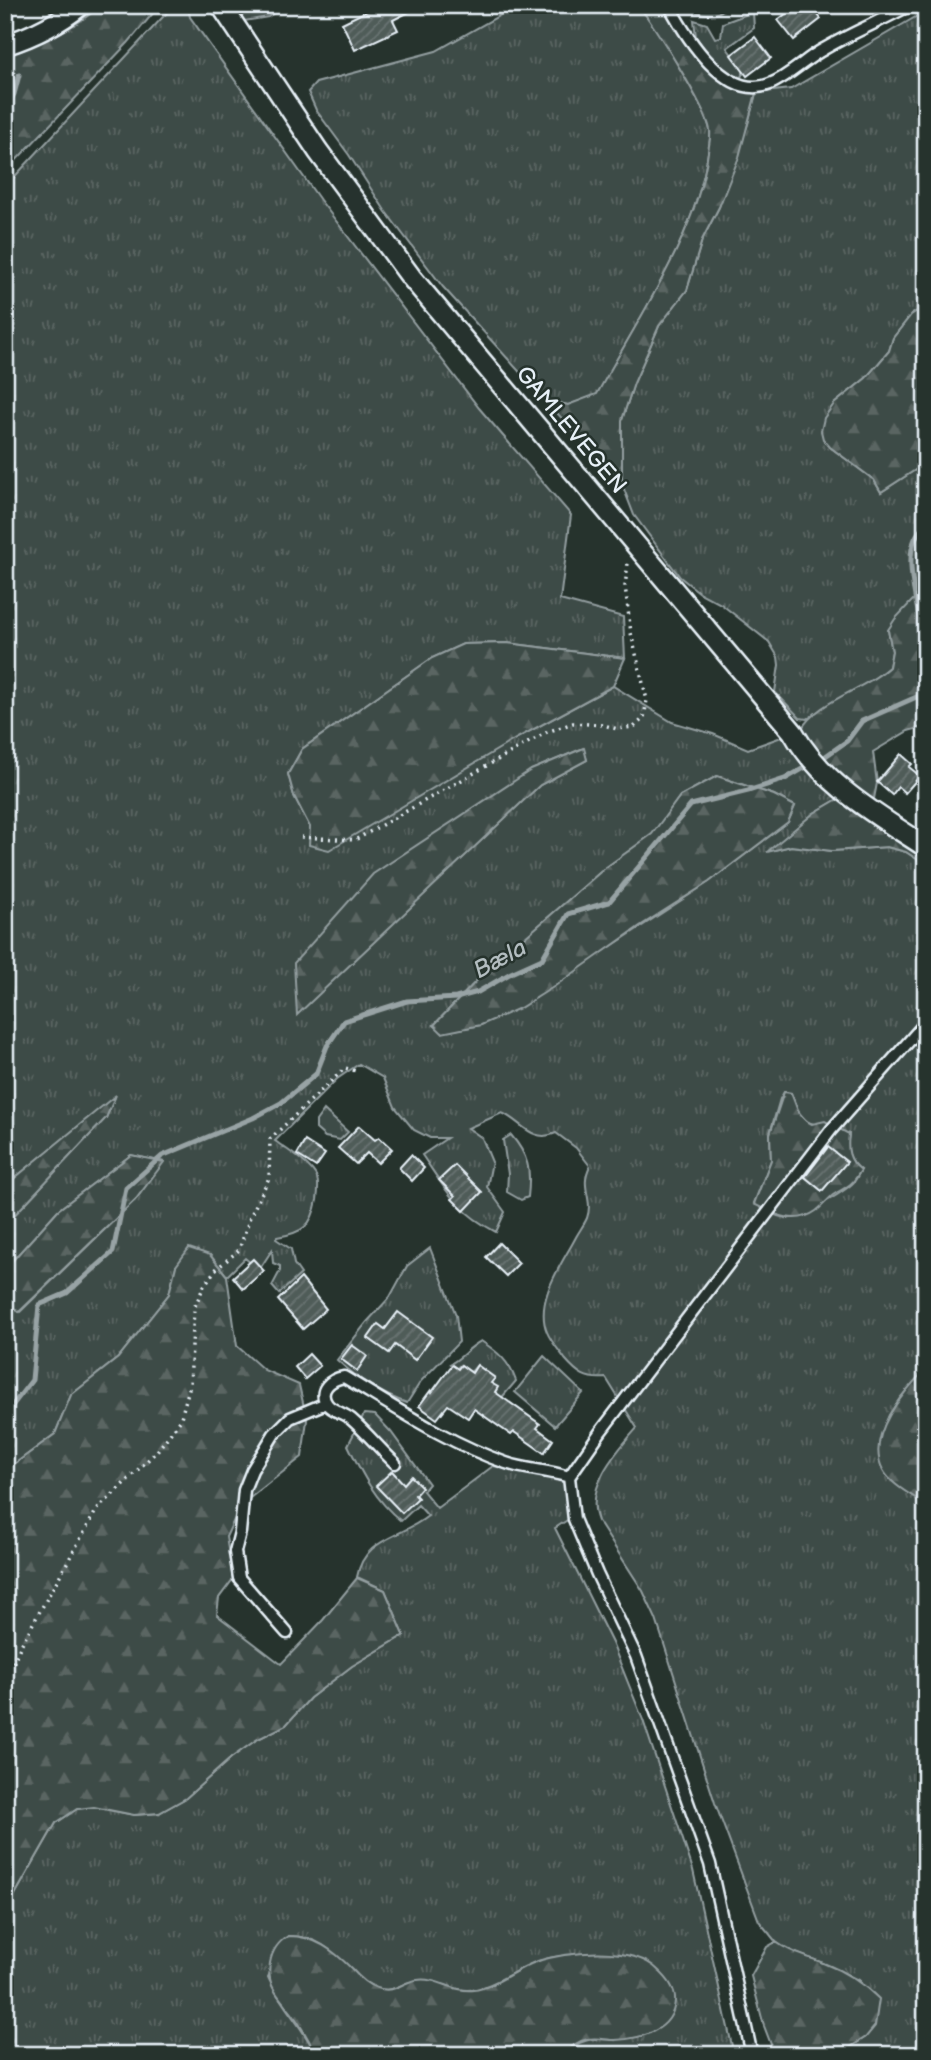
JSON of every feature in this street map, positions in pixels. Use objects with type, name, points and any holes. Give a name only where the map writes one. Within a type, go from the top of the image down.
[{"type":"street","points":[[5,46],[58,23],[81,5]]},
{"type":"street","name":"GAMLEVEGEN","points":[[221,5],[318,151],[411,277],[793,732],[825,775],[926,847]]},
{"type":"lane","points":[[669,5],[678,22],[705,58],[723,76],[738,84],[756,87],[774,82],[822,49],[910,5]]},
{"type":"lane","points":[[752,2055],[710,1864],[636,1656],[574,1519],[569,1477],[601,1431],[831,1130],[926,1021]]},
{"type":"lane","points":[[395,1463],[350,1419],[326,1403],[325,1388],[334,1379],[344,1377],[412,1418],[476,1451],[509,1464],[569,1477]]},
{"type":"lane","points":[[287,1633],[239,1578],[235,1552],[244,1490],[252,1470],[274,1434],[290,1418],[326,1403]]},
{"type":"path","points":[[301,837],[355,840],[547,732],[573,723],[604,725],[617,729],[634,727],[644,718],[647,700],[631,633],[625,586],[630,540]]},
{"type":"path","points":[[5,1682],[22,1645],[96,1511],[157,1451],[180,1420],[190,1385],[194,1308],[215,1270],[239,1250],[250,1217],[269,1178],[270,1139],[345,1068],[356,1071]]},
{"type":"green space","points":[[102,5],[160,5],[128,43],[5,172],[5,54],[56,35]]},
{"type":"green space","points":[[174,5],[185,7],[320,200],[479,408],[571,515],[560,600],[623,617],[625,658],[507,643],[463,644],[432,658],[302,749],[288,774],[294,796],[310,827],[517,738],[613,686],[672,722],[713,734],[748,749],[787,735],[843,796],[814,813],[769,851],[791,846],[832,851],[887,847],[906,852],[926,865],[926,1369],[889,1415],[884,1427],[880,1459],[897,1485],[926,1505],[926,2055],[838,2055],[866,2037],[860,1981],[823,1963],[787,1950],[776,1942],[759,1921],[715,1803],[656,1619],[643,1591],[598,1521],[595,1496],[604,1471],[637,1428],[606,1378],[588,1377],[578,1372],[565,1359],[547,1332],[544,1307],[551,1283],[589,1211],[586,1180],[590,1166],[576,1148],[556,1133],[548,1136],[533,1134],[502,1113],[468,1128],[482,1138],[492,1162],[487,1187],[505,1212],[496,1232],[461,1208],[422,1155],[447,1138],[430,1138],[414,1130],[395,1107],[383,1078],[359,1064],[337,1079],[275,1141],[304,1163],[318,1180],[317,1200],[309,1222],[300,1230],[276,1239],[291,1249],[294,1264],[301,1274],[279,1294],[272,1286],[280,1266],[273,1263],[272,1250],[259,1270],[245,1258],[227,1276],[210,1255],[176,1266],[169,1294],[118,1358],[71,1395],[55,1434],[5,1471],[5,1302],[20,1312],[136,1199],[163,1162],[131,1155],[58,1210],[5,1269],[5,1225],[106,1118],[115,1097],[5,1186],[5,187]],"holes":[[[583,748],[587,760],[540,785],[297,1014],[531,770]],[[717,776],[774,795],[795,806],[788,822],[709,882],[598,955],[481,1025],[443,1032],[434,1025],[485,972],[605,868],[653,834],[680,796]],[[784,1092],[791,1093],[796,1109],[807,1122],[849,1134],[849,1154],[861,1170],[853,1183],[840,1193],[790,1218],[776,1215],[754,1203],[771,1160],[770,1133]]]},
{"type":"green space","points":[[228,5],[285,5],[268,17],[238,22]]},
{"type":"green space","points":[[518,5],[638,5],[679,66],[710,130],[702,183],[679,245],[663,276],[597,395],[568,405],[545,400],[443,287],[386,212],[316,110],[308,92],[316,83],[436,51]]},
{"type":"green space","points":[[638,5],[666,5],[696,37],[727,81],[756,93],[739,157],[702,240],[687,290],[659,326],[634,383],[622,420],[622,484],[545,400],[568,405],[597,394],[679,245],[702,183],[710,130],[678,66]]},
{"type":"green space","points":[[703,5],[727,5],[717,13],[696,12]]},
{"type":"green space","points":[[926,11],[926,305],[911,315],[893,338],[889,351],[866,378],[834,404],[830,447],[874,480],[881,492],[926,463],[926,586],[888,630],[892,651],[889,667],[871,681],[807,719],[800,718],[775,692],[779,665],[778,657],[769,642],[721,604],[700,593],[680,577],[634,515],[622,484],[622,420],[634,383],[659,326],[687,290],[702,240],[719,207],[756,93],[791,89]]},
{"type":"green space","points":[[753,12],[754,28],[727,48],[744,71],[740,79],[727,81],[696,37],[694,20],[707,24],[715,38],[721,37],[723,23]]},
{"type":"green space","points":[[926,305],[926,463],[881,492],[874,480],[823,439],[821,431],[824,418],[834,404],[866,378],[889,351],[893,338],[911,315]]},
{"type":"green space","points":[[926,586],[926,726],[908,731],[873,752],[877,783],[873,804],[846,785],[801,730],[808,720],[829,703],[889,667],[892,651],[888,630]]},
{"type":"green space","points":[[507,643],[625,658],[613,686],[517,738],[329,850],[309,845],[310,827],[294,796],[288,774],[302,749],[432,658],[463,644]]},
{"type":"green space","points":[[584,748],[587,760],[540,785],[297,1015],[294,963],[373,874],[531,770]]},
{"type":"green space","points":[[717,776],[774,795],[795,806],[788,822],[709,882],[520,1008],[481,1025],[442,1033],[434,1025],[485,972],[605,868],[652,834],[680,796]]},
{"type":"green space","points":[[843,796],[926,853],[926,865],[906,852],[887,847],[832,851],[791,846],[767,852],[814,813]]},
{"type":"green space","points":[[784,1092],[791,1093],[798,1111],[807,1121],[812,1124],[825,1121],[849,1134],[849,1154],[861,1170],[855,1180],[816,1211],[800,1218],[785,1217],[754,1204],[771,1160],[770,1134]]},
{"type":"green space","points":[[116,1095],[106,1118],[5,1225],[5,1186]]},
{"type":"green space","points":[[324,1110],[348,1132],[340,1140],[325,1137],[316,1129],[316,1121]]},
{"type":"green space","points":[[511,1135],[522,1150],[529,1171],[528,1197],[521,1200],[507,1192],[508,1174],[503,1140]]},
{"type":"green space","points":[[131,1155],[164,1162],[136,1199],[19,1312],[5,1302],[5,1269],[58,1210]]},
{"type":"green space","points":[[189,1248],[210,1255],[227,1276],[237,1346],[264,1370],[299,1385],[307,1420],[302,1457],[241,1505],[226,1537],[233,1579],[219,1598],[217,1615],[281,1664],[323,1620],[357,1578],[385,1590],[404,1635],[352,1666],[310,1698],[286,1725],[256,1740],[186,1798],[159,1813],[134,1815],[94,1807],[77,1809],[56,1823],[5,1912],[5,1471],[55,1434],[71,1395],[118,1358],[169,1294],[176,1266]]},
{"type":"green space","points":[[430,1248],[456,1315],[459,1342],[421,1381],[407,1403],[370,1385],[337,1360],[390,1297],[407,1266]]},
{"type":"green space","points":[[481,1341],[502,1358],[516,1381],[492,1409],[487,1388],[493,1378],[476,1366],[470,1373],[460,1365],[456,1369],[450,1364]]},
{"type":"green space","points":[[544,1356],[583,1393],[555,1426],[515,1392]]},
{"type":"green space","points":[[926,1369],[926,1505],[902,1489],[883,1470],[879,1443],[883,1429],[898,1402]]},
{"type":"green space","points":[[364,1414],[375,1415],[391,1432],[429,1484],[423,1491],[437,1508],[493,1466],[549,1475],[564,1481],[569,1519],[555,1528],[612,1643],[643,1720],[693,1870],[734,2055],[562,2055],[586,2041],[614,2040],[566,1955],[535,1962],[476,1989],[461,1990],[419,1980],[385,1990],[362,1980],[327,1948],[304,1937],[288,1936],[268,1977],[316,2055],[5,2055],[5,1912],[56,1823],[77,1809],[94,1807],[134,1815],[159,1813],[186,1798],[256,1740],[286,1725],[310,1698],[352,1666],[404,1635],[385,1590],[357,1577],[367,1554],[375,1547],[428,1516],[418,1505],[401,1521],[370,1486],[348,1445]]},
{"type":"green space","points":[[288,1936],[307,1938],[323,1945],[366,1983],[389,1990],[411,1981],[424,1980],[458,1989],[481,1989],[528,1965],[549,1958],[581,1953],[617,1954],[647,1962],[658,1970],[668,1980],[675,2001],[668,2020],[654,2031],[625,2039],[584,2040],[561,2055],[316,2055],[297,2021],[275,1992],[270,1979],[272,1955],[278,1944]]},
{"type":"green space","points":[[776,1942],[846,1974],[879,1999],[875,2026],[866,2037],[838,2055],[775,2055],[751,1976],[767,1947]]},
{"type":"building","points":[[379,5],[423,5],[393,20],[398,30],[355,50],[342,23]]},
{"type":"building","points":[[797,5],[811,5],[821,19],[794,40],[778,20]]},
{"type":"building","points":[[755,37],[771,58],[747,76],[731,55]]},
{"type":"building","points":[[901,754],[912,764],[909,767],[920,776],[905,793],[898,787],[892,795],[877,782]]},
{"type":"building","points":[[359,1126],[375,1140],[379,1137],[392,1149],[378,1163],[367,1153],[356,1164],[338,1148]]},
{"type":"building","points":[[305,1141],[325,1154],[316,1167],[297,1155]]},
{"type":"building","points":[[828,1147],[847,1162],[822,1191],[805,1177]]},
{"type":"building","points":[[411,1155],[424,1168],[412,1181],[399,1168]]},
{"type":"building","points":[[455,1165],[482,1192],[464,1211],[452,1199],[455,1196],[439,1180]]},
{"type":"building","points":[[499,1243],[519,1263],[506,1276],[486,1257]]},
{"type":"building","points":[[253,1259],[264,1271],[243,1289],[233,1277]]},
{"type":"building","points":[[301,1278],[326,1309],[303,1329],[278,1300]]},
{"type":"building","points":[[398,1312],[432,1337],[415,1360],[395,1345],[389,1353],[368,1338],[378,1324],[385,1329]]},
{"type":"building","points":[[352,1345],[367,1356],[357,1371],[341,1359]]},
{"type":"building","points":[[309,1354],[320,1366],[305,1379],[295,1367]]},
{"type":"building","points":[[452,1365],[458,1369],[461,1365],[472,1373],[477,1365],[495,1378],[491,1383],[498,1387],[495,1392],[540,1424],[537,1428],[553,1440],[544,1453],[514,1432],[511,1435],[474,1409],[468,1418],[448,1405],[437,1419],[419,1406]]},
{"type":"building","points":[[392,1471],[404,1484],[411,1476],[422,1487],[415,1495],[418,1498],[402,1513],[376,1486]]},
{"type":"waterway","points":[[51,10],[55,5]]},
{"type":"waterway","points":[[5,110],[14,94],[19,75]]},
{"type":"waterway","name":"Bæla","points":[[820,760],[847,741],[862,721],[921,695],[923,640],[911,563],[912,548],[917,535],[926,526]]},
{"type":"waterway","name":"Bæla","points":[[5,1415],[32,1380],[39,1305],[67,1293],[113,1252],[126,1188],[162,1156],[253,1118],[281,1103],[316,1074],[327,1046],[344,1021],[407,1001],[456,998],[478,992],[542,959],[568,914],[609,902],[691,805],[785,779],[811,764]]}]
